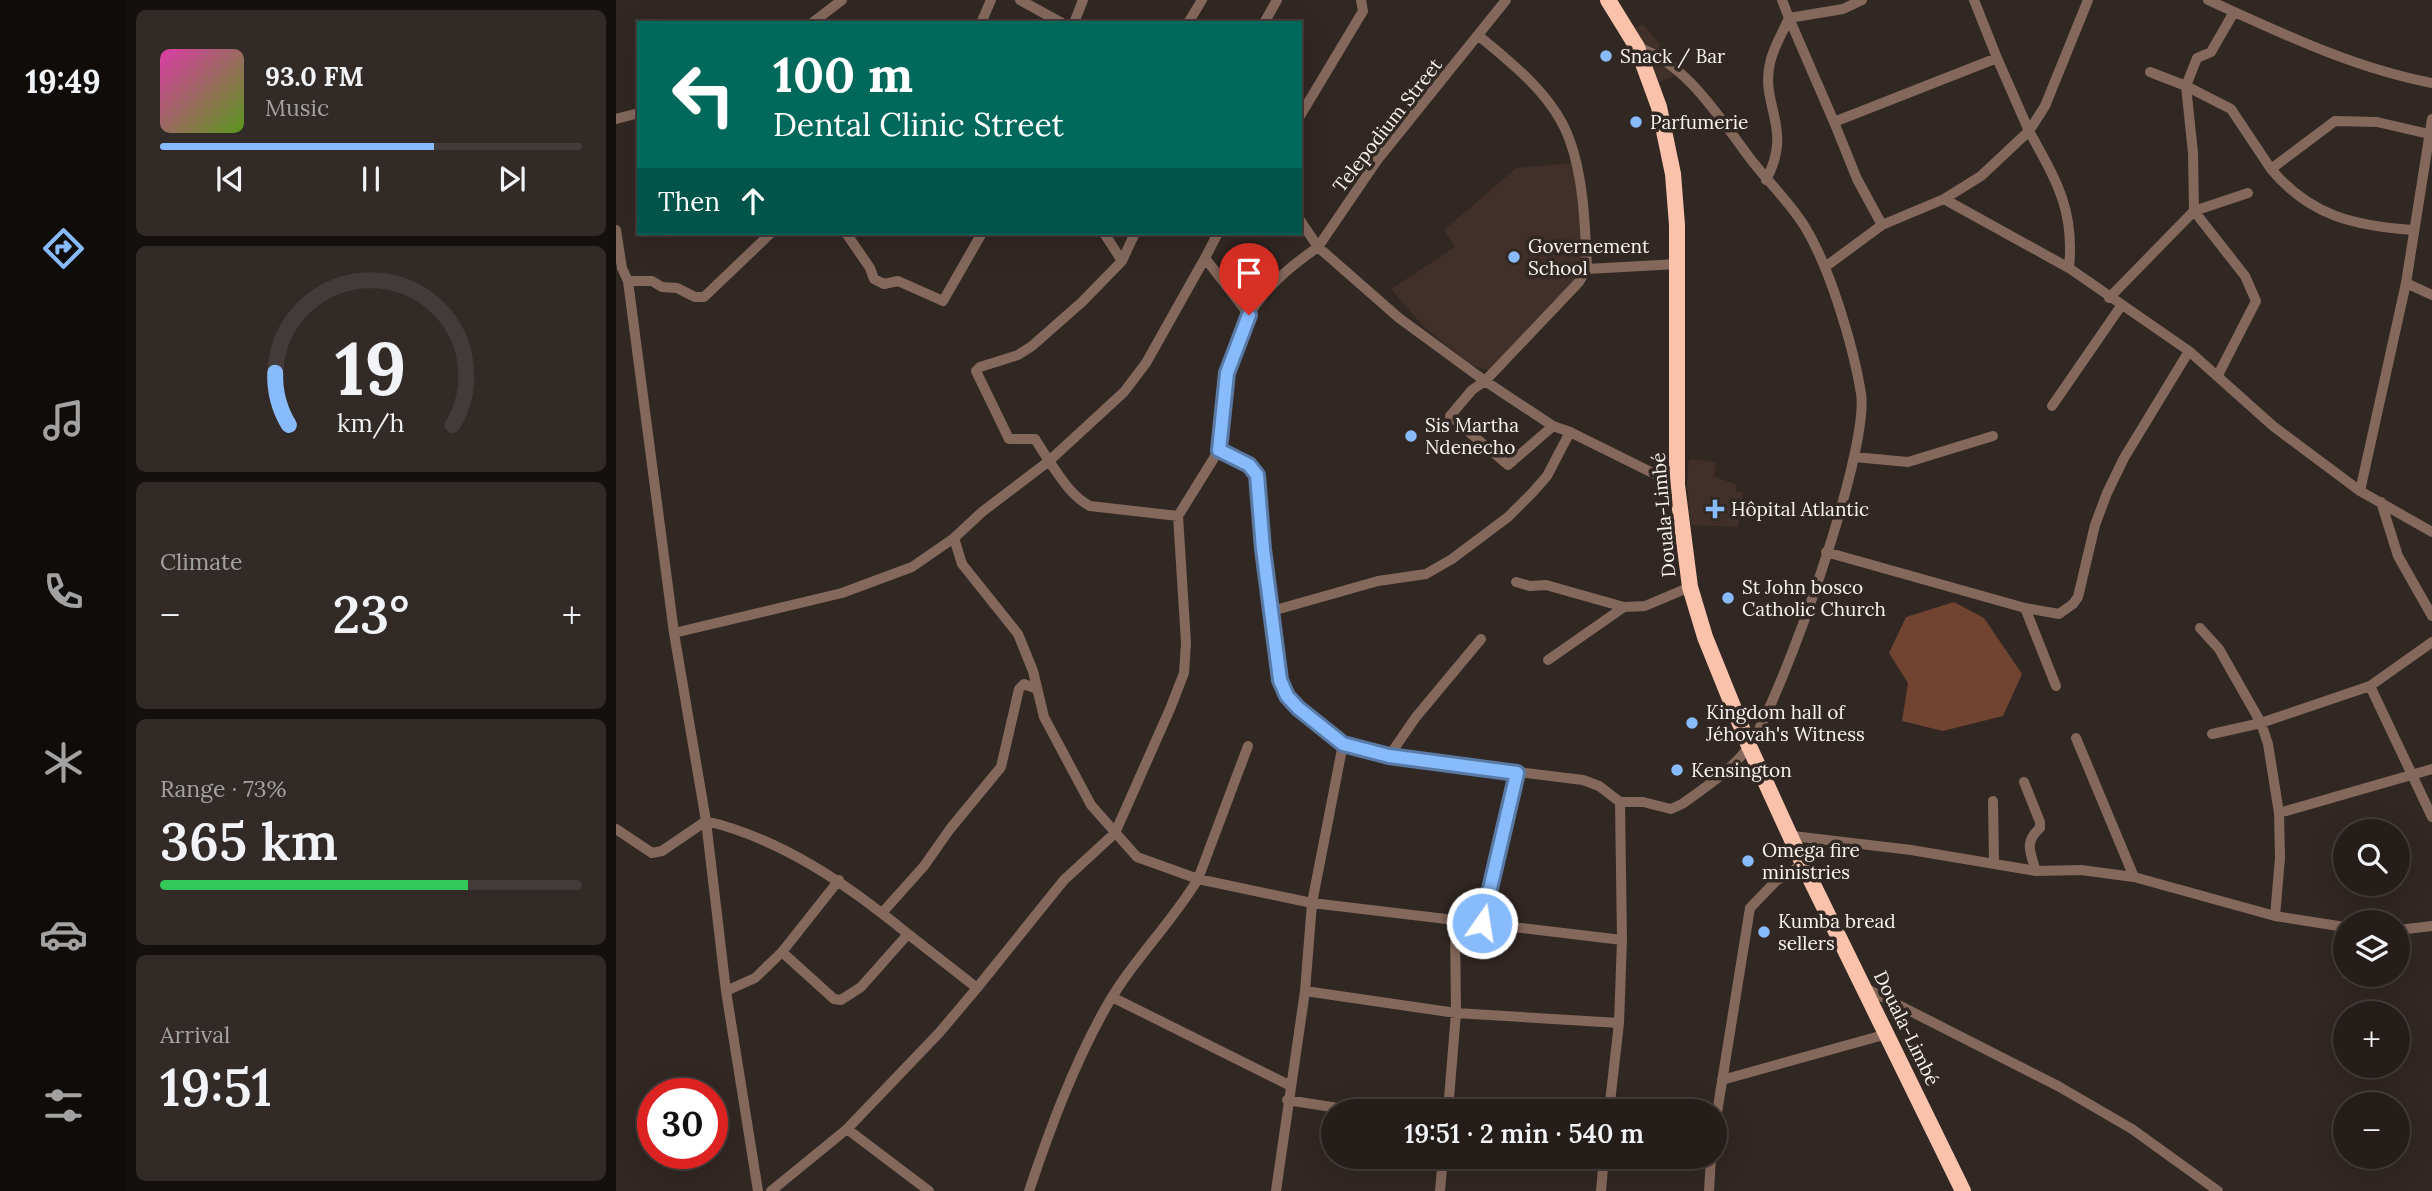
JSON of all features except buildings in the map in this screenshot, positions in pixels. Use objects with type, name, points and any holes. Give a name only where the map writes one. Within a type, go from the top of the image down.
[{"type":"highway","name":"Douala-Limbé","points":[[1608,0],[1637,47],[1659,107],[1672,174],[1677,264],[1677,485],[1690,587],[1705,638],[1749,746],[1793,836],[1803,864],[1963,1191]]},
{"type":"street","points":[[815,21],[842,0]]},
{"type":"street","points":[[982,21],[991,0]]},
{"type":"street","points":[[1020,0],[1058,21]]},
{"type":"street","points":[[1075,21],[1083,0]]},
{"type":"street","points":[[1189,21],[1202,0]]},
{"type":"street","points":[[1265,21],[1277,0]]},
{"type":"street","points":[[1302,113],[1363,11],[1362,0]]},
{"type":"street","name":"Telepodium Street","points":[[1219,450],[1227,373],[1249,315],[1258,299],[1318,247],[1378,159],[1506,0]]},
{"type":"street","points":[[1782,0],[1857,179],[1882,225]]},
{"type":"street","points":[[1788,18],[1843,9],[1862,0]]},
{"type":"street","points":[[1974,0],[2029,131],[2064,198],[2071,243],[2068,268]]},
{"type":"street","points":[[1825,267],[1882,225],[1944,198],[1981,176],[2029,131],[2045,106],[2088,0]]},
{"type":"street","points":[[2208,0],[2292,39],[2390,75],[2432,83]]},
{"type":"street","points":[[2218,374],[2256,301],[2254,290],[2245,276],[2194,211],[2193,153],[2186,86],[2197,58],[2211,52],[2234,12]]},
{"type":"street","points":[[1766,180],[1774,165],[1779,137],[1769,64],[1788,18]]},
{"type":"street","points":[[1479,36],[1534,87],[1560,118],[1570,141],[1584,220],[1587,269],[1579,282],[1485,381],[1472,390],[1450,416],[1506,464],[1514,461],[1553,426]]},
{"type":"street","points":[[771,1191],[847,1129],[939,1033],[1064,880],[1115,833],[1184,673],[1184,589],[1178,516],[1219,450],[1249,465],[1257,475],[1280,680],[1287,696],[1343,744],[1389,756],[1583,780],[1599,786],[1620,802],[1643,802],[1671,808],[1682,804],[1749,746],[1789,657],[1826,552],[1854,457],[1861,422],[1861,394],[1825,267],[1805,227],[1672,63],[1637,47]]},
{"type":"street","points":[[1833,122],[1997,58]]},
{"type":"street","points":[[2150,72],[2186,86],[2231,109],[2271,169],[2286,187],[2307,204],[2367,227],[2413,230]]},
{"type":"street","points":[[616,119],[637,114]]},
{"type":"street","points":[[2360,491],[2406,283],[2432,119]]},
{"type":"street","points":[[2271,169],[2336,121],[2376,122],[2429,134]]},
{"type":"street","points":[[2109,298],[2194,211],[2248,193]]},
{"type":"street","points":[[1944,198],[2068,268],[2189,351],[2218,374],[2273,426],[2360,491],[2432,532]]},
{"type":"street","points":[[1302,223],[1318,247],[1399,318],[1485,381],[1553,426],[1677,485]]},
{"type":"street","points":[[616,230],[619,271],[628,281],[674,633],[706,821],[726,991],[758,1191]]},
{"type":"street","points":[[628,281],[652,281],[662,287],[677,288],[695,297],[704,297],[769,235]]},
{"type":"street","points":[[847,235],[870,268],[874,279],[884,284],[898,281],[943,301],[981,235]]},
{"type":"street","points":[[1105,235],[1122,261]]},
{"type":"street","points":[[1134,235],[1122,261],[1032,346],[1018,355],[980,367],[976,371],[1009,439],[1035,439],[1065,484],[1080,500],[1090,506],[1178,516]]},
{"type":"street","points":[[674,633],[842,593],[912,567],[954,538],[982,512],[1049,461],[1117,399],[1146,363],[1217,235]]},
{"type":"street","points":[[1205,258],[1249,315]]},
{"type":"street","points":[[1587,269],[1677,264]]},
{"type":"street","points":[[2406,283],[2432,295]]},
{"type":"street","points":[[2052,405],[2121,306]]},
{"type":"street","points":[[1826,552],[2025,608],[2059,614],[2073,604],[2106,493],[2124,458],[2189,351]]},
{"type":"street","points":[[1272,611],[1378,581],[1426,574],[1452,559],[1508,517],[1533,492],[1547,476],[1570,432]]},
{"type":"street","points":[[1854,457],[1894,463],[1908,462],[1993,436]]},
{"type":"street","points":[[2381,502],[2398,556],[2432,616]]},
{"type":"street","points":[[954,538],[962,564],[1018,634],[1044,717],[1091,805],[1145,862],[1198,878],[1312,903],[1622,940]]},
{"type":"street","points":[[1516,582],[1554,587],[1624,607],[1645,606],[1690,587]]},
{"type":"street","points":[[1548,660],[1624,607]]},
{"type":"street","points":[[2025,608],[2056,686]]},
{"type":"street","points":[[2200,628],[2219,649],[2261,723],[2271,756],[2279,813],[2280,858],[2275,916]]},
{"type":"street","points":[[1389,756],[1416,717],[1481,639]]},
{"type":"street","points":[[2212,734],[2261,723],[2370,686],[2432,642]]},
{"type":"street","points":[[882,913],[924,866],[950,829],[1001,767],[1019,689],[1024,684],[1037,689]]},
{"type":"street","points":[[2370,686],[2432,817]]},
{"type":"street","points":[[2076,738],[2134,877]]},
{"type":"street","points":[[1276,1191],[1289,1086],[1305,991],[1312,903],[1343,744]]},
{"type":"street","points":[[1029,1191],[1063,1100],[1112,997],[1179,911],[1198,878],[1248,746]]},
{"type":"street","points":[[2279,813],[2432,769]]},
{"type":"street","points":[[1482,923],[1517,773]]},
{"type":"street","points":[[2024,782],[2040,822],[2040,828],[2028,844],[2036,871]]},
{"type":"street","points":[[1993,801],[1994,863]]},
{"type":"street","points":[[1610,1099],[1619,1023],[1622,940],[1620,802]]},
{"type":"street","points":[[616,828],[652,853],[662,851],[706,821]]},
{"type":"street","points":[[706,821],[743,833],[839,880],[977,988]]},
{"type":"street","points":[[1793,836],[2036,871],[2081,870],[2134,877],[2275,916],[2333,925]]},
{"type":"street","points":[[1719,1099],[1750,908],[1776,881],[1803,864]]},
{"type":"street","points":[[726,991],[755,978],[782,952],[839,880]]},
{"type":"street","points":[[1449,1099],[1456,1013],[1455,920]]},
{"type":"street","points":[[2410,929],[2432,926]]},
{"type":"street","points":[[782,952],[834,999],[841,1000],[861,986],[908,934]]},
{"type":"street","points":[[1863,987],[2080,1098],[2132,1129],[2218,1191]]},
{"type":"street","points":[[1305,991],[1456,1013],[1619,1023]]},
{"type":"street","points":[[1112,997],[1289,1086]]},
{"type":"street","points":[[1722,1080],[1887,1034]]},
{"type":"street","points":[[1287,1100],[1321,1105]]},
{"type":"street","points":[[847,1129],[929,1191]]},
{"type":"street","points":[[1440,1191],[1442,1169]]},
{"type":"street","points":[[1601,1191],[1603,1169]]},
{"type":"street","points":[[1709,1191],[1711,1169]]},
{"type":"shaded area","points":[[1643,24],[1683,72],[1660,82],[1636,28]]},
{"type":"shaded area","name":"Governement School","points":[[1573,163],[1588,267],[1490,371],[1469,364],[1422,325],[1391,289],[1455,247],[1444,230],[1516,168]]},
{"type":"shaded area","name":"Hôpital Atlantic","points":[[1689,459],[1716,462],[1714,477],[1736,484],[1736,491],[1743,493],[1738,527],[1691,525],[1687,483]]},
{"type":"shaded area","points":[[1954,602],[1984,618],[2022,674],[2003,716],[1943,731],[1902,721],[1908,683],[1889,653],[1906,617]]},
{"type":"place","name":"Snack / Bar","points":[[1606,56]]},
{"type":"place","name":"Parfumerie","points":[[1636,122]]},
{"type":"place","name":"Governement School","points":[[1514,257]]},
{"type":"place","name":"Sis Martha Ndenecho","points":[[1411,436]]},
{"type":"place","name":"Hôpital Atlantic","points":[[1715,509]]},
{"type":"place","name":"St John bosco Catholic Church","points":[[1728,598]]},
{"type":"place","name":"Kingdom hall of Jéhovah's Witness","points":[[1692,723]]},
{"type":"place","name":"Kensington","points":[[1677,770]]},
{"type":"place","name":"Omega fire ministries","points":[[1748,861]]},
{"type":"place","name":"Kumba bread sellers","points":[[1764,932]]},
{"type":"route","points":[[1249,315],[1231,354],[1219,450],[1249,465],[1257,475],[1263,549],[1280,680],[1287,696],[1298,708],[1343,744],[1389,756],[1517,773],[1482,923]]}]
